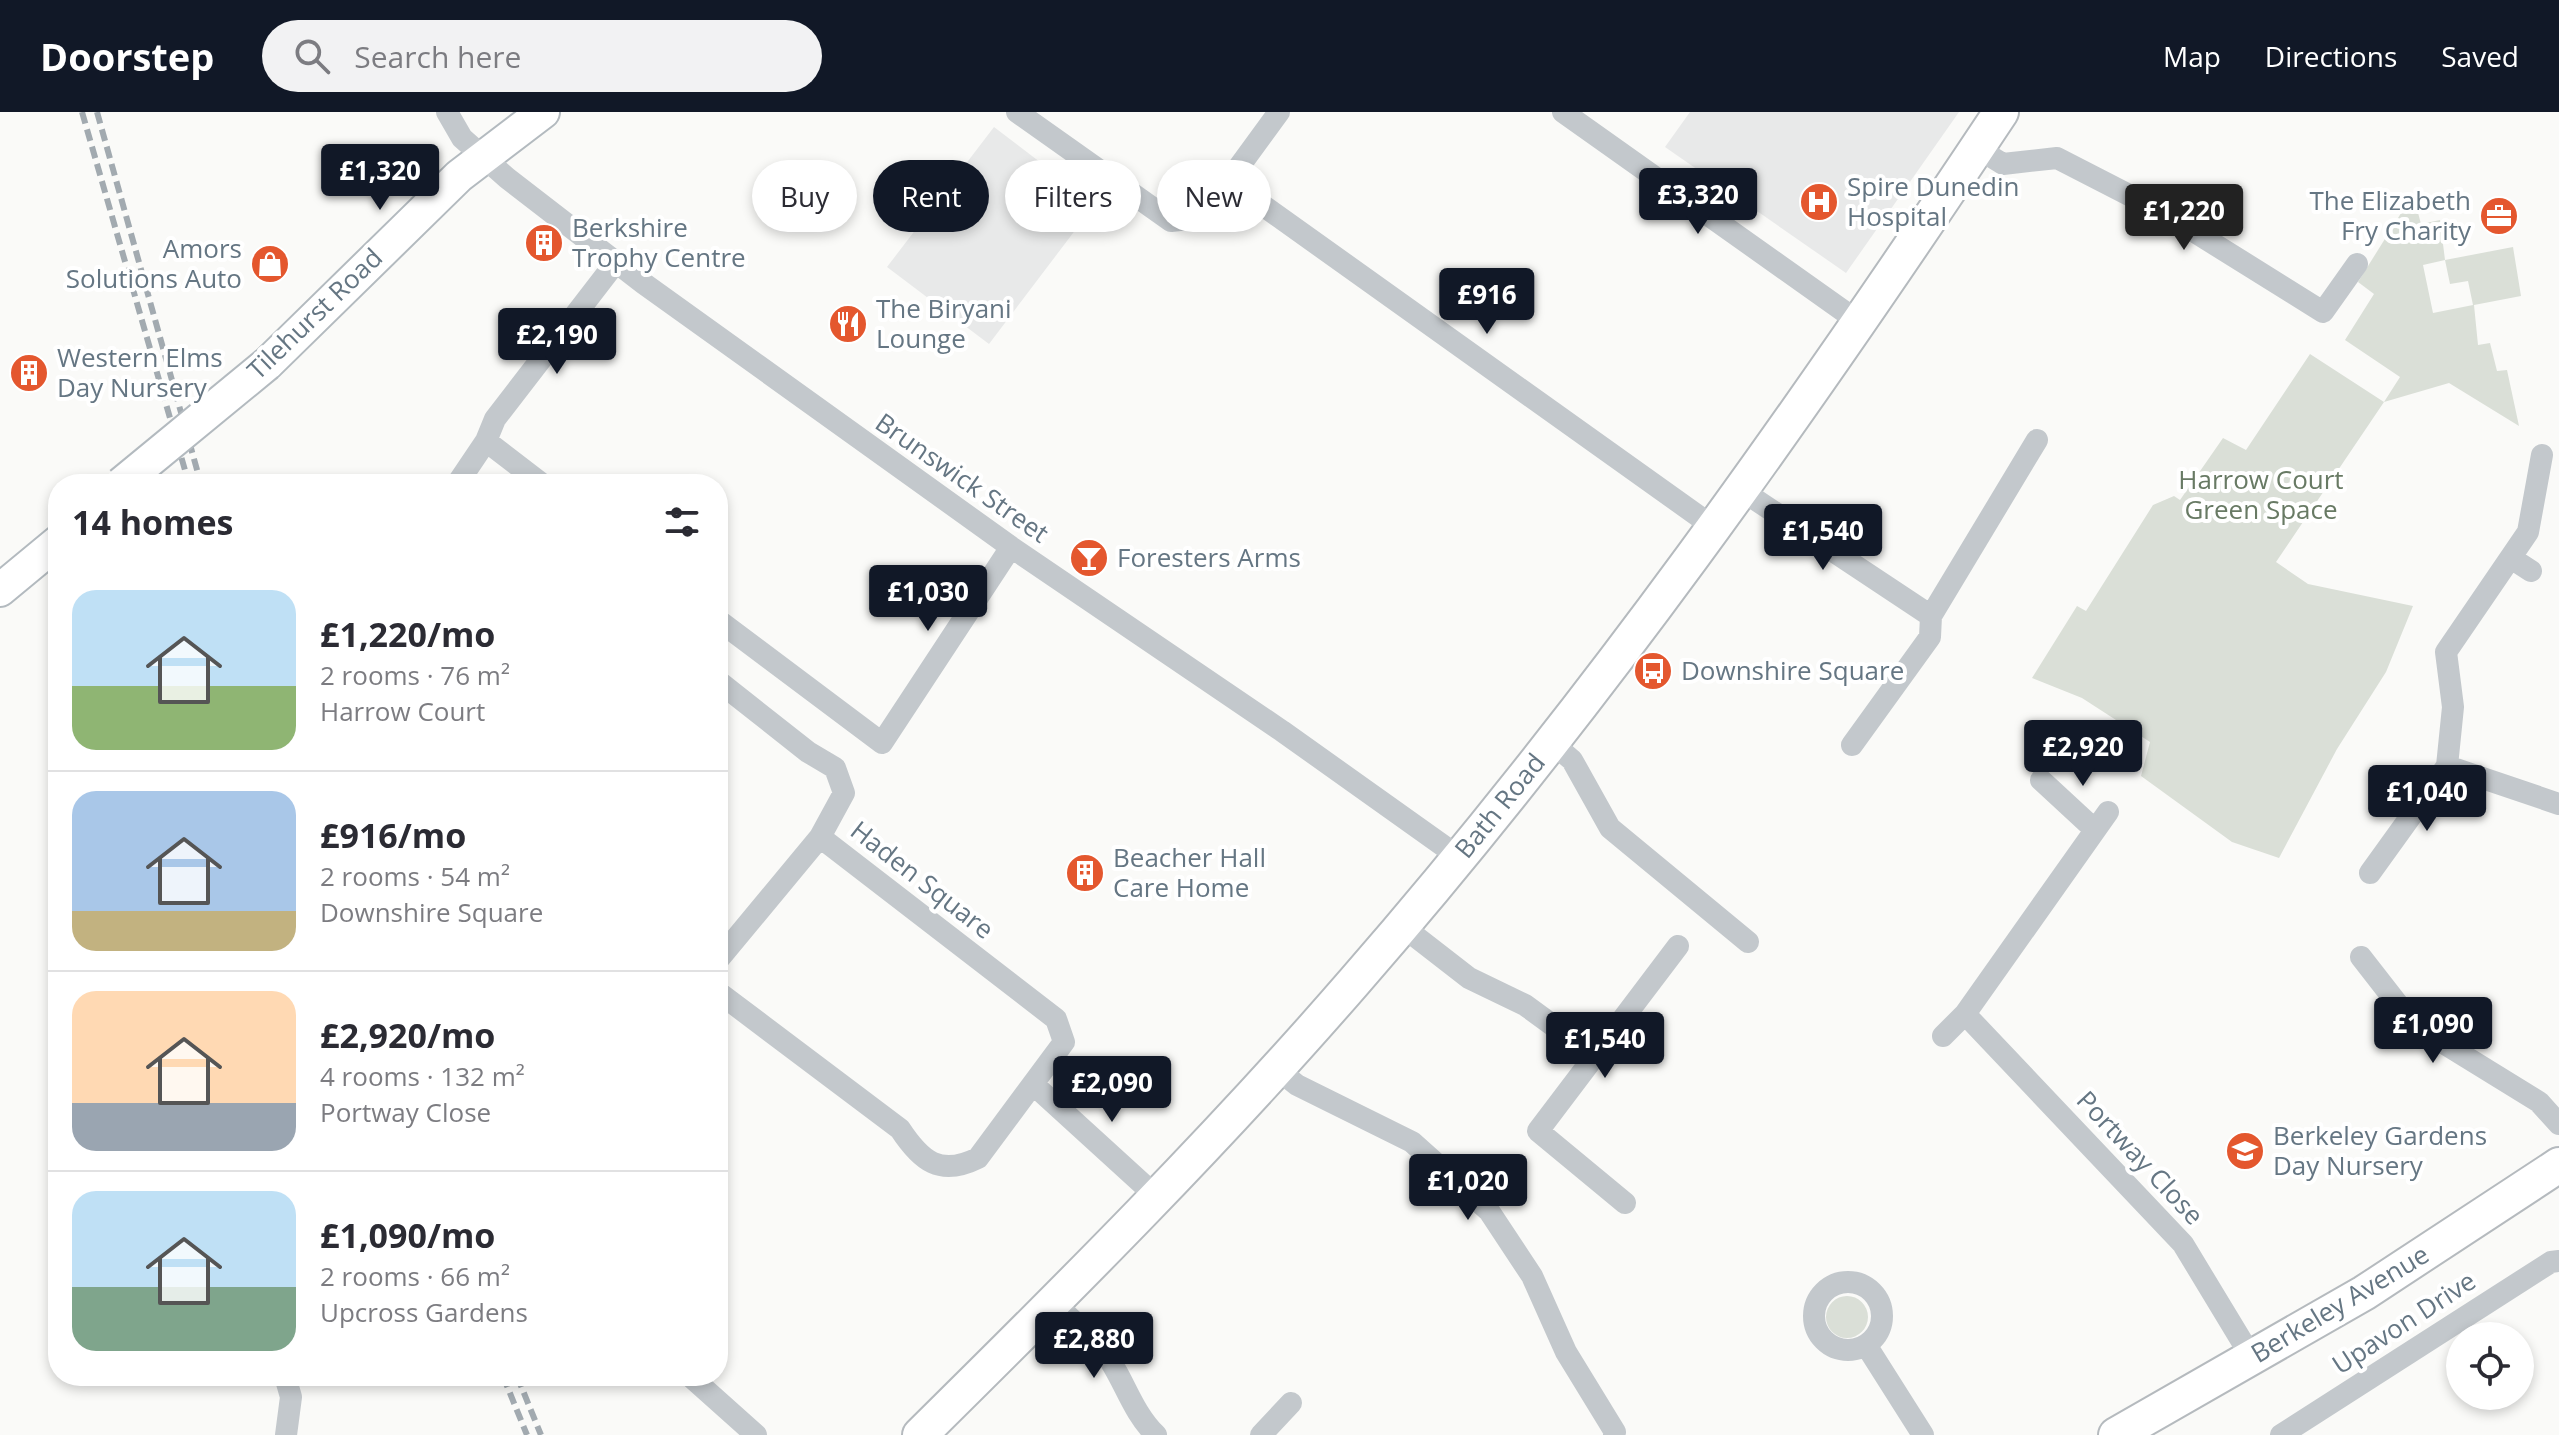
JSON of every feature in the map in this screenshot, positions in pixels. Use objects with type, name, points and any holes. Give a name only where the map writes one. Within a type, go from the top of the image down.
[{"type":"main road","name":"Bath Road","points":[[920,1435],[1158,1198],[1277,1069],[1459,857],[1715,528],[2001,112]]},
{"type":"main road","name":"Berkeley Avenue","points":[[2116,1435],[2364,1293],[2559,1165]]},
{"type":"street","name":"Brunswick Street","points":[[447,112],[462,138],[483,157],[616,262],[1011,547],[1282,731],[1459,857]]},
{"type":"street","name":"Tilehurst Road","points":[[133,474],[267,364],[374,255],[483,157],[543,112]]},
{"type":"street","points":[[1017,112],[1157,211]]},
{"type":"street","points":[[1245,160],[1279,112]]},
{"type":"street","points":[[1563,112],[1859,322]]},
{"type":"street","points":[[1977,148],[2003,164],[2057,158],[2166,214],[2323,312],[2357,264]]},
{"type":"street","points":[[1271,211],[1715,528]]},
{"type":"street","points":[[464,474],[486,441],[495,419],[616,262]]},
{"type":"street","points":[[1852,745],[1930,637],[1931,616],[2037,440]]},
{"type":"street","points":[[486,441],[529,474]]},
{"type":"street","points":[[2370,873],[2447,766],[2453,707],[2446,652],[2528,532],[2542,455]]},
{"type":"street","points":[[1741,490],[1931,616]]},
{"type":"street","points":[[728,628],[882,743],[1011,547]]},
{"type":"street","points":[[3,577],[30,568],[48,551]]},
{"type":"street","points":[[2511,558],[2531,571]]},
{"type":"street","points":[[728,689],[808,752],[835,768],[844,793],[820,837]]},
{"type":"street","points":[[1551,742],[1572,760],[1610,828],[1748,942]]},
{"type":"street","points":[[2447,766],[2559,804]]},
{"type":"street","points":[[1943,1036],[1965,1014],[2101,820],[2041,780]]},
{"type":"street","name":"Haden Square","points":[[728,948],[820,837],[1056,1019],[1064,1042],[978,1158],[960,1167],[935,1165],[915,1151],[900,1129],[728,1000]]},
{"type":"street","points":[[1402,926],[1469,978],[1525,1005],[1595,1056]]},
{"type":"street","points":[[1625,1203],[1538,1131],[1678,946]]},
{"type":"street","points":[[2361,957],[2414,1025],[2539,1102],[2559,1124]]},
{"type":"street","name":"Portway Close","points":[[1965,1014],[2183,1244],[2252,1358]]},
{"type":"street","points":[[1277,1069],[1297,1085],[1412,1142],[1489,1211],[1532,1276],[1566,1352],[1614,1435]]},
{"type":"street","points":[[1034,1085],[1158,1198]]},
{"type":"street","name":"Upavon Drive","points":[[2281,1435],[2551,1262],[2559,1261]]},
{"type":"street","points":[[1055,1302],[1069,1321],[1099,1346],[1141,1420],[1156,1435]]},
{"type":"street","points":[[1866,1345],[1923,1435]]},
{"type":"street","points":[[286,1435],[291,1397],[288,1386]]},
{"type":"street","points":[[701,1386],[756,1435]]},
{"type":"street","points":[[1261,1435],[1291,1403]]},
{"type":"shaded area","name":"Spire Dunedin Hospital","points":[[1690,112],[1959,112],[1846,273],[1665,147]]},
{"type":"shaded area","points":[[994,127],[1037,160],[1005,160],[1005,232],[1074,232],[989,344],[887,267],[914,232],[989,232],[989,160],[969,160]]},
{"type":"green space","points":[[2413,194],[2421,224],[2440,220],[2445,260],[2513,247],[2521,296],[2474,305],[2478,345],[2490,343],[2497,371],[2507,370],[2519,426],[2449,383],[2384,402],[2400,377],[2345,340],[2374,294],[2358,282]],"holes":[[[2445,260],[2450,284],[2468,281],[2473,305],[2433,313],[2423,265]]]},
{"type":"green space","name":"Harrow Court Green Space","points":[[2310,354],[2384,402],[2276,562],[2308,584],[2413,606],[2386,672],[2337,749],[2279,858],[2232,842],[2141,776],[2150,742],[2082,698],[2032,678],[2077,606],[2086,611],[2153,505],[2174,496],[2180,500],[2223,438],[2246,450]]},
{"type":"green space","points":[[1847,1296],[1862,1302],[1868,1317],[1862,1332],[1847,1338],[1832,1332],[1826,1317],[1832,1302]]},
{"type":"railway","points":[[82,112],[186,474]]},
{"type":"railway","points":[[97,112],[198,474]]},
{"type":"railway","points":[[507,1386],[527,1435]]},
{"type":"railway","points":[[521,1386],[541,1435]]},
{"type":"place","name":"Spire Dunedin Hospital","points":[[1819,202]]},
{"type":"place","name":"The Elizabeth Fry Charity","points":[[2499,216]]},
{"type":"place","name":"Berkshire Trophy Centre","points":[[544,243]]},
{"type":"place","name":"Amors Solutions Auto","points":[[270,264]]},
{"type":"place","name":"The Biryani Lounge","points":[[848,324]]},
{"type":"place","name":"Western Elms Day Nursery","points":[[29,373]]},
{"type":"place","name":"Foresters Arms","points":[[1089,558]]},
{"type":"place","name":"Downshire Square","points":[[1653,671]]},
{"type":"place","name":"Beacher Hall Care Home","points":[[1085,873]]},
{"type":"place","name":"Berkeley Gardens Day Nursery","points":[[2245,1151]]}]
